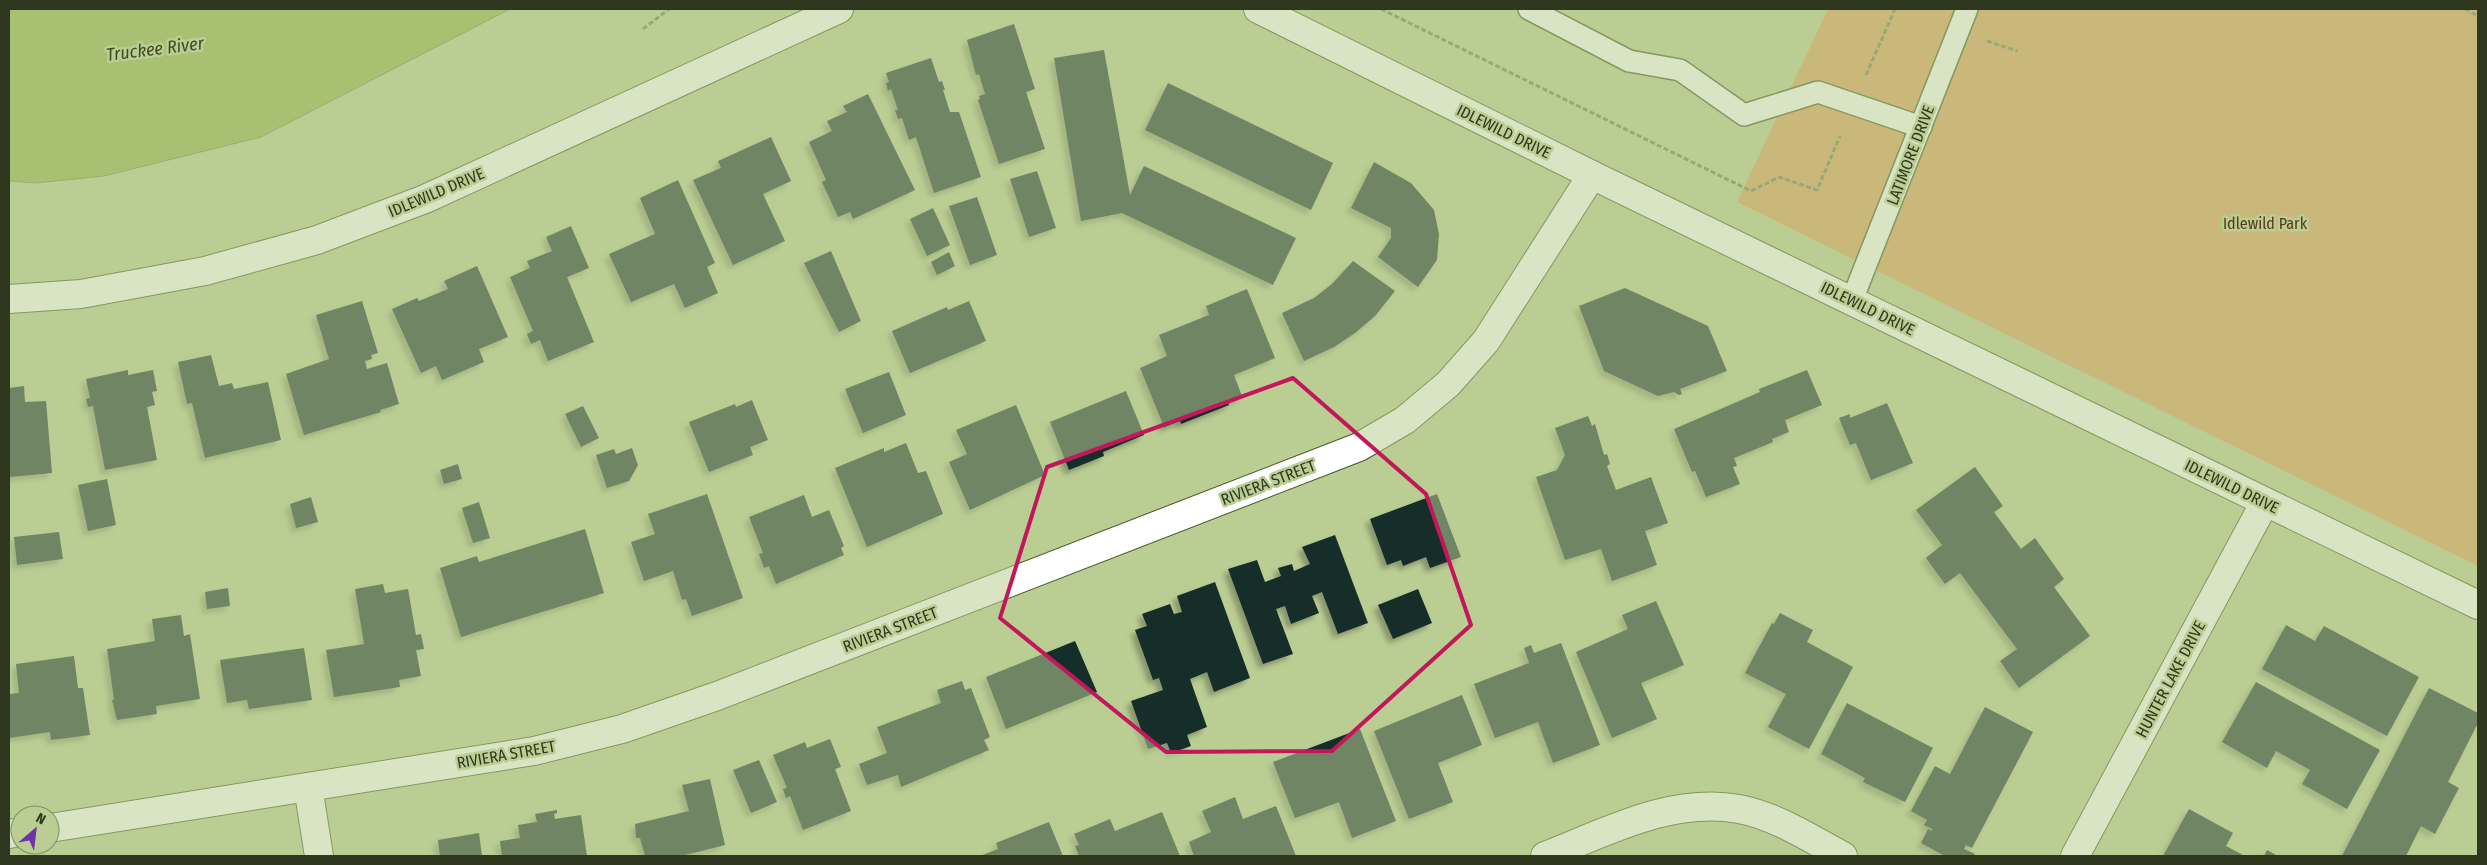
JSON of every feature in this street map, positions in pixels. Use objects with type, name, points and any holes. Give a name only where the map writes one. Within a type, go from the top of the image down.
[{"type":"street","name":"IDLEWILD DRIVE","points":[[9,300],[81,294],[205,271],[317,240],[425,199],[839,9]]},
{"type":"street","name":"IDLEWILD DRIVE","points":[[1258,9],[1592,175],[2478,605]]},
{"type":"street","name":"RIVIERA STREET","points":[[60,826],[308,788],[534,750],[622,729],[726,693],[1359,447],[1405,420],[1448,384],[1486,341],[1592,175]]},
{"type":"street","name":"HUNTER LAKE DRIVE","points":[[2075,856],[2265,502]]},
{"type":"street","points":[[308,788],[319,856]]},
{"type":"street","points":[[1544,856],[1659,812],[1699,806],[1740,810],[1773,821],[1844,856]]},
{"type":"lane","points":[[1530,9],[1629,61],[1680,70],[1744,115],[1818,92],[1921,126]]},
{"type":"lane","name":"LATIMORE DRIVE","points":[[1852,300],[1967,9]]},
{"type":"path","points":[[643,29],[669,9]]},
{"type":"path","points":[[1381,9],[1751,191],[1779,177],[1817,190],[1840,136]]},
{"type":"path","points":[[1865,79],[1895,9]]},
{"type":"path","points":[[2465,9],[2478,16]]},
{"type":"highlighted area","points":[[1293,378],[1426,494],[1471,625],[1332,751],[1166,752],[1000,618],[1047,467]]},
{"type":"green space","name":"Idlewild Park","points":[[1828,9],[2478,9],[2478,566],[1737,202]]},
{"type":"water","name":"Truckee River","points":[[9,9],[510,9],[261,137],[104,176],[36,183],[9,181]]},
{"type":"building","points":[[1014,24],[1035,89],[1026,92],[1045,149],[999,164],[978,100],[980,99],[979,96],[985,94],[979,74],[976,75],[967,40]]},
{"type":"building","points":[[1104,50],[1130,195],[1144,166],[1296,238],[1273,285],[1122,213],[1081,221],[1054,58]]},
{"type":"building","points":[[931,58],[939,82],[942,81],[950,112],[959,112],[981,177],[934,193],[916,137],[909,140],[902,118],[898,119],[895,110],[898,110],[891,89],[888,91],[886,83],[889,82],[886,73]]},
{"type":"building","points":[[1168,83],[1333,163],[1311,210],[1145,130]]},
{"type":"building","points":[[868,94],[915,190],[853,219],[850,212],[838,217],[822,182],[826,180],[809,142],[832,131],[827,121],[847,112],[843,106]]},
{"type":"building","points":[[771,137],[791,181],[763,194],[785,241],[733,265],[693,180],[721,168],[718,161]]},
{"type":"building","points":[[1374,162],[1411,183],[1434,210],[1439,234],[1437,260],[1418,287],[1378,257],[1391,238],[1391,228],[1351,208]]},
{"type":"building","points":[[1037,171],[1056,228],[1029,237],[1010,179]]},
{"type":"building","points":[[678,180],[715,263],[707,267],[718,293],[685,308],[674,284],[631,302],[609,254],[655,234],[640,198]]},
{"type":"building","points":[[977,197],[997,255],[970,265],[949,206]]},
{"type":"building","points":[[933,208],[950,245],[927,256],[910,219]]},
{"type":"building","points":[[571,226],[589,268],[567,277],[594,342],[548,361],[540,340],[531,344],[527,334],[533,331],[510,277],[530,268],[527,261],[552,251],[546,237]]},
{"type":"building","points":[[831,251],[861,321],[839,332],[804,263]]},
{"type":"building","points":[[949,252],[955,266],[937,275],[931,262]]},
{"type":"building","points":[[1353,261],[1395,291],[1375,316],[1355,333],[1334,347],[1304,361],[1282,313],[1314,298],[1332,284]]},
{"type":"building","points":[[477,266],[508,337],[479,349],[484,362],[442,380],[436,366],[421,373],[392,309],[417,298],[419,301],[448,289],[444,281]]},
{"type":"building","points":[[1625,288],[1708,326],[1727,371],[1680,389],[1682,394],[1679,395],[1674,392],[1658,396],[1604,371],[1579,306]]},
{"type":"building","points":[[1247,289],[1275,358],[1234,375],[1242,396],[1228,402],[1229,405],[1181,424],[1180,421],[1164,427],[1140,368],[1167,356],[1159,335],[1209,315],[1206,306]]},
{"type":"building","points":[[362,301],[378,353],[371,355],[372,359],[365,361],[367,369],[387,363],[399,404],[380,410],[381,412],[304,435],[286,374],[329,359],[316,315]]},
{"type":"building","points":[[969,301],[986,341],[910,373],[892,331],[947,307],[948,310]]},
{"type":"building","points":[[211,355],[219,386],[232,383],[234,389],[268,382],[281,440],[205,458],[192,403],[187,404],[178,362]]},
{"type":"building","points":[[128,370],[128,375],[153,370],[157,391],[152,392],[155,405],[147,407],[157,460],[105,470],[93,406],[88,407],[86,399],[90,398],[86,379]]},
{"type":"building","points":[[1807,370],[1822,405],[1785,420],[1789,432],[1772,439],[1773,442],[1734,458],[1737,466],[1733,467],[1740,484],[1706,497],[1695,471],[1692,472],[1674,429],[1760,392],[1759,389]]},
{"type":"building","points":[[889,372],[906,415],[863,433],[845,389]]},
{"type":"building","points":[[24,386],[25,402],[46,401],[52,473],[9,477],[9,388]]},
{"type":"building","points":[[1126,391],[1144,435],[1103,452],[1104,456],[1069,470],[1050,422]]},
{"type":"building","points":[[752,400],[768,440],[750,447],[753,455],[709,472],[689,422],[735,404],[736,407]]},
{"type":"building","points":[[1887,403],[1913,463],[1871,480],[1856,443],[1850,445],[1839,418],[1850,414],[1850,418]]},
{"type":"building","points":[[1016,405],[1045,475],[970,510],[949,462],[967,454],[956,430]]},
{"type":"building","points":[[583,406],[599,438],[581,447],[565,414]]},
{"type":"building","points":[[1588,416],[1592,426],[1595,424],[1604,455],[1607,454],[1610,464],[1607,466],[1616,490],[1651,477],[1668,523],[1645,531],[1657,565],[1612,581],[1601,549],[1565,560],[1536,477],[1557,470],[1565,455],[1555,428]]},
{"type":"building","points":[[906,443],[918,473],[926,471],[943,514],[867,547],[835,468],[884,448],[884,452]]},
{"type":"building","points":[[632,448],[638,465],[629,481],[607,488],[596,455],[614,449],[616,454]]},
{"type":"building","points":[[458,464],[462,479],[444,484],[440,470]]},
{"type":"building","points":[[1975,467],[2003,506],[1994,512],[2021,549],[2035,538],[2064,579],[2054,587],[2090,636],[2019,688],[2000,661],[2017,649],[1960,573],[1945,584],[1926,558],[1942,545],[1916,510]]},
{"type":"building","points":[[107,479],[116,525],[88,531],[78,485]]},
{"type":"building","points":[[707,494],[743,598],[692,616],[686,599],[682,600],[673,571],[644,581],[631,542],[655,534],[648,514]]},
{"type":"building","points":[[1437,494],[1461,557],[1430,568],[1426,557],[1403,566],[1401,560],[1387,565],[1370,519]]},
{"type":"building","points":[[804,495],[812,517],[829,510],[844,546],[841,548],[844,555],[776,584],[769,566],[764,568],[759,554],[763,553],[749,517]]},
{"type":"building","points":[[311,497],[318,522],[296,528],[290,504]]},
{"type":"building","points":[[479,502],[490,538],[473,543],[462,508]]},
{"type":"building","points":[[585,529],[604,593],[461,637],[440,568],[477,556],[479,562]]},
{"type":"building","points":[[59,532],[63,559],[17,565],[14,537]]},
{"type":"building","points":[[1335,535],[1368,623],[1338,634],[1322,592],[1312,596],[1319,613],[1291,624],[1285,606],[1276,609],[1293,654],[1263,664],[1228,569],[1257,560],[1265,582],[1281,576],[1278,568],[1292,564],[1294,571],[1310,564],[1302,547]]},
{"type":"building","points":[[1215,582],[1250,678],[1214,692],[1207,672],[1190,679],[1207,727],[1187,735],[1191,746],[1171,753],[1167,743],[1148,749],[1131,701],[1163,690],[1159,678],[1153,680],[1135,630],[1147,626],[1142,614],[1170,604],[1174,614],[1182,612],[1177,596]]},
{"type":"building","points":[[383,584],[385,593],[408,589],[416,635],[421,634],[424,649],[416,650],[421,676],[399,680],[400,687],[334,697],[326,650],[364,644],[355,589]]},
{"type":"building","points":[[228,588],[230,606],[207,609],[205,592]]},
{"type":"building","points":[[1418,589],[1432,623],[1393,639],[1378,605]]},
{"type":"building","points":[[1656,601],[1684,665],[1641,683],[1657,719],[1612,738],[1576,652],[1628,629],[1622,615]]},
{"type":"building","points":[[1780,613],[1813,630],[1807,642],[1853,667],[1809,749],[1768,727],[1786,694],[1745,673],[1772,623],[1774,624]]},
{"type":"building","points":[[181,615],[184,636],[190,634],[200,699],[156,706],[157,714],[117,720],[112,700],[114,700],[107,649],[155,641],[152,619]]},
{"type":"building","points":[[2286,625],[2315,641],[2324,626],[2419,677],[2387,736],[2262,669]]},
{"type":"building","points":[[1075,641],[1097,692],[1006,729],[986,677]]},
{"type":"building","points":[[1561,643],[1600,745],[1553,763],[1538,722],[1495,738],[1474,684],[1529,663],[1524,648],[1531,645],[1534,653]]},
{"type":"building","points":[[304,648],[312,700],[249,709],[247,700],[227,703],[220,660]]},
{"type":"building","points":[[74,656],[78,688],[83,688],[90,735],[51,740],[50,732],[9,738],[9,694],[19,693],[16,664]]},
{"type":"building","points":[[962,681],[965,690],[971,688],[990,737],[984,740],[989,750],[901,787],[898,775],[867,785],[859,764],[887,753],[877,727],[941,703],[937,690]]},
{"type":"building","points":[[2256,682],[2380,750],[2347,809],[2302,784],[2310,770],[2276,751],[2267,768],[2222,742]]},
{"type":"building","points":[[2429,688],[2478,713],[2478,723],[2448,782],[2459,788],[2435,834],[2421,826],[2406,856],[2342,856]]},
{"type":"building","points":[[1462,695],[1482,745],[1438,763],[1453,802],[1409,819],[1374,731]]},
{"type":"building","points":[[1847,703],[1933,748],[1905,802],[1863,782],[1865,778],[1821,754]]},
{"type":"building","points":[[1985,707],[2033,732],[1972,848],[1966,845],[1964,849],[1975,854],[1973,856],[1945,856],[1921,843],[1928,829],[1932,831],[1932,829],[1924,825],[1927,820],[1911,811],[1935,766],[1950,774]]},
{"type":"building","points":[[1360,729],[1396,821],[1352,838],[1339,802],[1295,818],[1273,762]]},
{"type":"building","points":[[830,739],[841,767],[835,769],[851,811],[803,830],[790,796],[786,798],[783,789],[787,788],[773,755],[805,742],[807,748]]},
{"type":"building","points":[[759,760],[777,802],[751,813],[733,770]]},
{"type":"building","points":[[710,779],[725,845],[681,856],[645,856],[640,838],[636,838],[635,824],[689,811],[682,785]]},
{"type":"building","points":[[1235,797],[1243,819],[1276,806],[1296,856],[1194,856],[1189,842],[1211,832],[1202,811]]},
{"type":"building","points":[[2189,809],[2233,833],[2226,846],[2245,856],[2163,856]]},
{"type":"building","points":[[557,810],[557,813],[554,814],[555,819],[581,815],[587,856],[502,856],[500,841],[520,838],[518,825],[537,822],[535,814]]},
{"type":"building","points":[[1162,812],[1180,856],[1079,856],[1075,846],[1079,845],[1074,834],[1110,819],[1115,831]]},
{"type":"building","points":[[1049,822],[1063,856],[980,856],[998,849],[996,843]]},
{"type":"building","points":[[479,833],[482,856],[440,856],[438,840]]},
{"type":"building","points":[[2267,850],[2278,856],[2264,856]]}]
